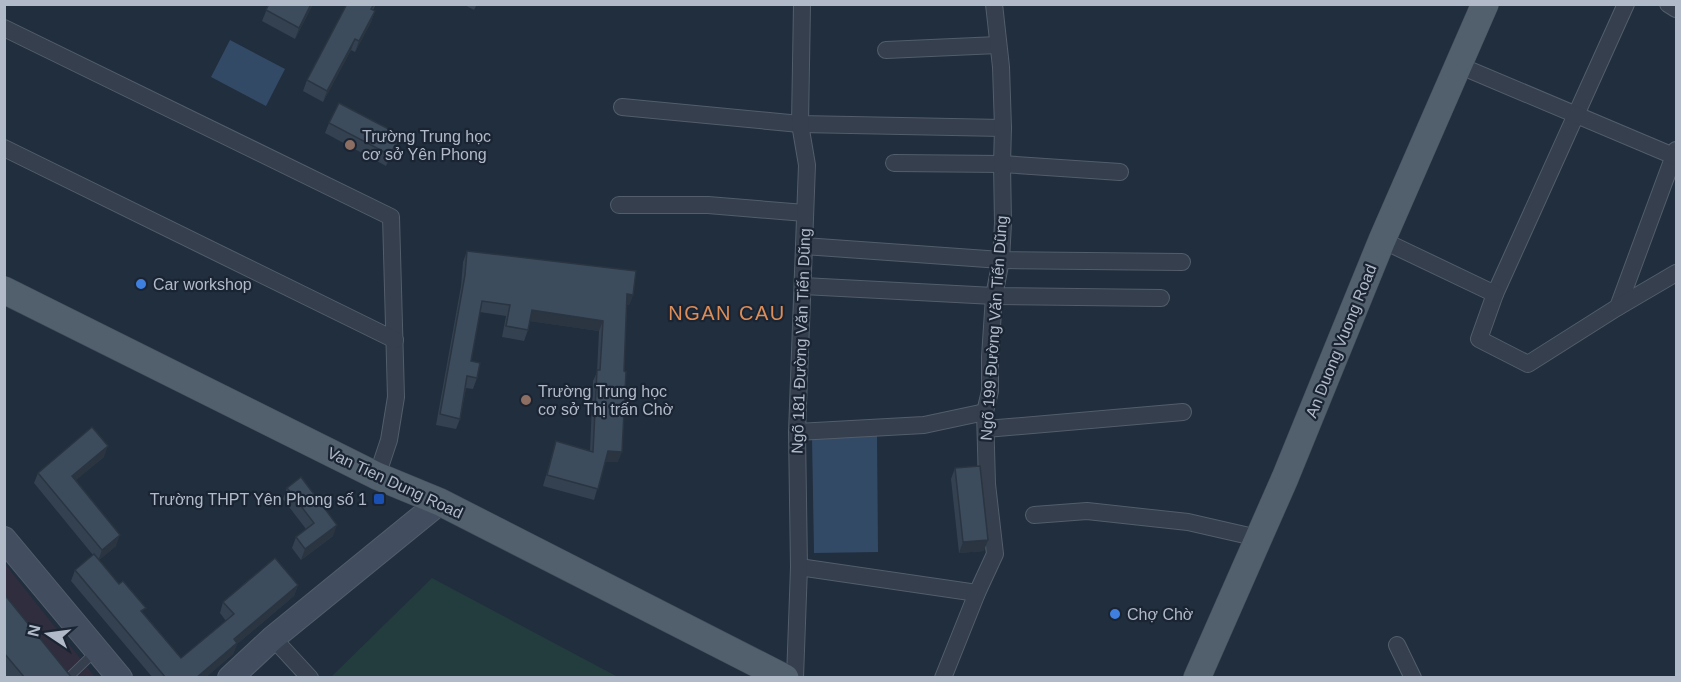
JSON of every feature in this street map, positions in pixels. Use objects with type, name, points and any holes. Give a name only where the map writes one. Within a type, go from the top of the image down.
[{"type":"main road","name":"An Duong Vuong Road","points":[[1197,678],[1285,478],[1382,240],[1485,4]]},
{"type":"main road","name":"Van Tien Dung Road","points":[[4,290],[377,476],[440,502],[785,678]]},
{"type":"main road","points":[[230,678],[273,638],[440,502]]},
{"type":"main road","points":[[4,539],[120,678]]},
{"type":"street","name":"Ngõ 181 Đường Văn Tiến Dũng","points":[[795,678],[799,567],[797,432],[807,165],[800,124],[802,4]]},
{"type":"street","name":"Ngõ 199 Đường Văn Tiến Dũng","points":[[943,678],[995,554],[987,484],[986,412],[990,391],[994,296],[1002,260],[1003,128],[994,4]]},
{"type":"street","points":[[1626,4],[1495,294],[1479,339],[1528,364],[1677,273]]},
{"type":"street","points":[[1668,4],[1677,9]]},
{"type":"street","points":[[4,28],[391,217],[396,397],[388,440],[377,476]]},
{"type":"street","points":[[886,50],[998,45]]},
{"type":"street","points":[[1458,65],[1576,116],[1676,155],[1618,307]]},
{"type":"street","points":[[622,107],[800,124],[1003,128]]},
{"type":"street","points":[[4,148],[394,340]]},
{"type":"street","points":[[894,163],[1002,164],[1120,172]]},
{"type":"street","points":[[619,205],[708,205],[805,213]]},
{"type":"street","points":[[1382,240],[1495,294]]},
{"type":"street","points":[[804,246],[1002,260],[1182,262]]},
{"type":"street","points":[[803,286],[994,296],[1161,298]]},
{"type":"street","points":[[797,432],[924,425],[986,412]]},
{"type":"street","points":[[986,429],[1183,412]]},
{"type":"street","points":[[1034,515],[1087,511],[1188,522],[1258,538]]},
{"type":"street","points":[[799,567],[977,593]]},
{"type":"street","points":[[273,638],[310,678]]},
{"type":"street","points":[[1397,645],[1413,678]]},
{"type":"lane","points":[[68,678],[97,649]]},
{"type":"shaded area","points":[[5,564],[95,677],[5,677]]},
{"type":"green space","points":[[432,578],[618,677],[331,677]]},
{"type":"water","points":[[230,40],[285,69],[266,106],[211,77]]},
{"type":"water","points":[[877,435],[878,552],[814,553],[812,436]]},
{"type":"building","points":[[269,4],[311,4],[299,28],[266,10]]},
{"type":"building","points":[[347,4],[374,4],[371,9],[375,11],[359,41],[355,39],[327,91],[307,80]]},
{"type":"building","points":[[339,103],[400,135],[390,155],[329,123]]},
{"type":"building","points":[[467,251],[636,271],[633,295],[627,294],[622,452],[608,451],[598,489],[547,475],[556,441],[593,452],[597,370],[600,370],[603,321],[532,310],[528,330],[506,326],[510,305],[482,301],[471,361],[480,363],[477,378],[467,376],[460,419],[440,414],[465,275]]},
{"type":"building","points":[[92,427],[108,446],[72,476],[120,535],[102,550],[38,473]]},
{"type":"building","points":[[980,466],[988,540],[963,542],[955,468]]},
{"type":"building","points":[[301,477],[337,525],[305,549],[296,537],[314,523],[287,488]]},
{"type":"building","points":[[94,554],[119,584],[123,581],[146,608],[141,611],[181,658],[234,614],[223,602],[275,558],[298,585],[234,639],[237,643],[196,678],[166,678],[75,570]]},
{"type":"building","points":[[4,594],[72,678],[25,678],[4,653]]},
{"type":"place","name":"Trường Trung học cơ sở Yên Phong","points":[[350,145]]},
{"type":"place","name":"Car workshop","points":[[141,284]]},
{"type":"place","name":"Trường Trung học cơ sở Thị trấn Chờ","points":[[526,400]]},
{"type":"place","name":"Trường THPT Yên Phong số 1","points":[[379,499]]},
{"type":"place","name":"Chợ Chờ","points":[[1115,614]]},
{"type":"district","name":"NGAN CAU","points":[[727,313]]}]
